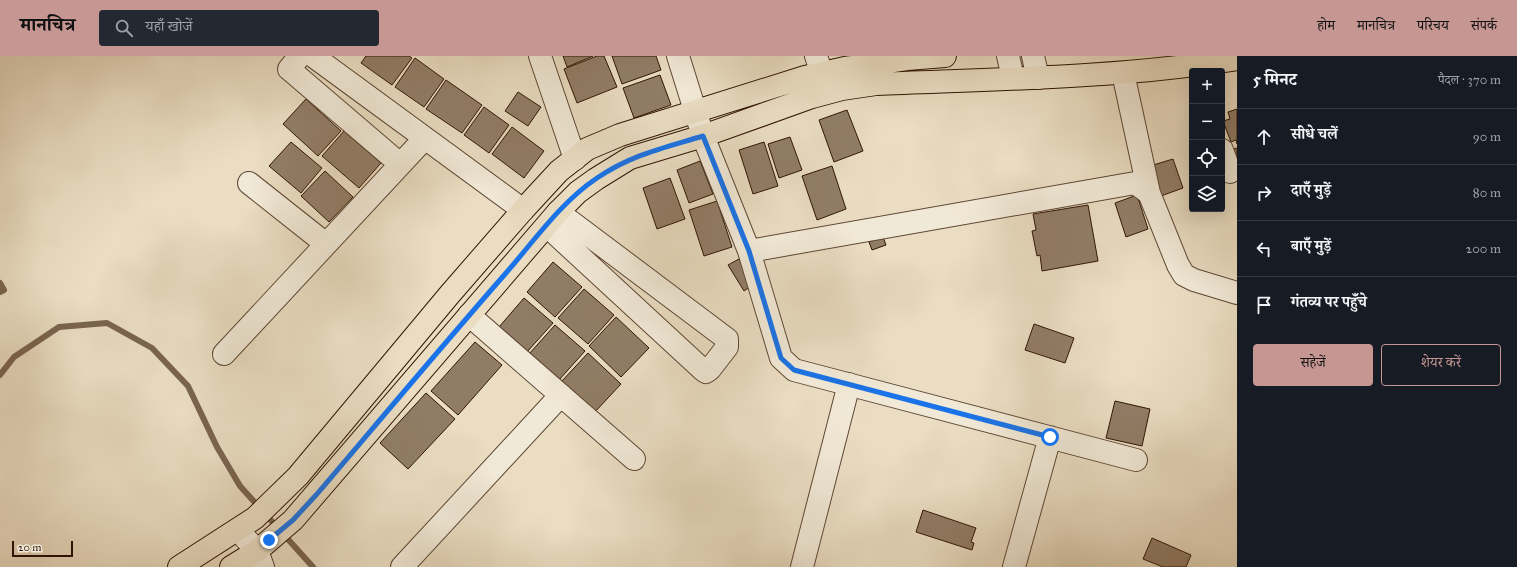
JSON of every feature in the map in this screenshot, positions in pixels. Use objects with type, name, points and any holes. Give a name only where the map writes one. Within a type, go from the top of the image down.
[{"type":"main road","points":[[179,567],[246,524],[298,476],[445,300],[523,210],[559,171],[587,149],[620,135],[696,111],[819,65],[845,68],[906,57],[945,56]]},
{"type":"main road","points":[[1193,68],[1237,59]]},
{"type":"main road","points":[[231,567],[263,552],[293,520],[553,219],[590,183],[630,158],[703,136],[812,97],[842,89],[876,84],[1038,78],[1189,68]]},
{"type":"street","points":[[300,56],[289,69],[400,164]]},
{"type":"street","points":[[312,56],[523,210]]},
{"type":"street","points":[[540,56],[575,159]]},
{"type":"street","points":[[678,56],[703,136],[749,251],[781,358],[794,370],[1136,460]]},
{"type":"street","points":[[1008,56],[1013,78]]},
{"type":"street","points":[[1033,56],[1038,78]]},
{"type":"street","points":[[1123,73],[1149,193],[1178,265],[1184,275],[1214,287],[1237,292]]},
{"type":"street","points":[[224,354],[425,138]]},
{"type":"street","points":[[1225,158],[1230,172]]},
{"type":"street","points":[[249,183],[326,244]]},
{"type":"street","points":[[749,251],[1135,183],[1149,193]]},
{"type":"street","points":[[553,219],[727,339],[727,347],[710,369],[706,372],[703,370],[553,219]]},
{"type":"street","points":[[469,315],[634,459]]},
{"type":"street","points":[[802,567],[849,384]]},
{"type":"street","points":[[402,567],[561,395]]},
{"type":"street","points":[[1014,567],[1050,437]]},
{"type":"street","points":[[246,524],[263,552]]},
{"type":"building","points":[[366,56],[409,56],[412,58],[392,85],[361,63]]},
{"type":"building","points":[[563,56],[593,56],[567,67]]},
{"type":"building","points":[[597,56],[604,56],[617,87],[577,103],[564,69]]},
{"type":"building","points":[[612,56],[656,56],[661,70],[622,84]]},
{"type":"building","points":[[415,58],[444,79],[424,107],[395,87]]},
{"type":"building","points":[[660,75],[671,105],[634,118],[623,88]]},
{"type":"building","points":[[446,80],[482,105],[462,133],[426,109]]},
{"type":"building","points":[[518,92],[541,107],[528,126],[505,111]]},
{"type":"building","points":[[306,99],[341,131],[318,156],[283,124]]},
{"type":"building","points":[[484,107],[509,125],[489,153],[464,135]]},
{"type":"building","points":[[1237,109],[1237,144],[1236,140],[1231,142],[1225,126],[1225,120],[1230,119],[1228,112]]},
{"type":"building","points":[[847,110],[863,151],[834,162],[819,120]]},
{"type":"building","points":[[512,127],[544,151],[524,178],[492,154]]},
{"type":"building","points":[[344,131],[381,163],[359,188],[322,156]]},
{"type":"building","points":[[790,137],[802,170],[779,178],[768,144]]},
{"type":"building","points":[[291,142],[322,168],[301,193],[269,166]]},
{"type":"building","points":[[764,142],[778,186],[753,194],[739,150]]},
{"type":"building","points":[[1237,148],[1237,160],[1233,149]]},
{"type":"building","points":[[1173,159],[1183,188],[1161,196],[1150,166]]},
{"type":"building","points":[[700,161],[713,194],[689,203],[677,170]]},
{"type":"building","points":[[832,166],[846,209],[817,220],[802,176]]},
{"type":"building","points":[[325,171],[353,197],[329,222],[301,196]]},
{"type":"building","points":[[670,178],[685,219],[657,229],[643,188]]},
{"type":"building","points":[[1137,195],[1148,229],[1126,237],[1115,203]]},
{"type":"building","points":[[717,201],[732,247],[704,256],[689,210]]},
{"type":"building","points":[[1088,205],[1098,261],[1042,271],[1040,255],[1037,256],[1032,231],[1036,230],[1033,214]]},
{"type":"building","points":[[883,237],[886,245],[872,250],[869,242]]},
{"type":"building","points":[[739,259],[754,284],[744,291],[728,265]]},
{"type":"building","points":[[553,262],[582,287],[555,317],[527,292]]},
{"type":"building","points":[[584,289],[614,315],[588,344],[558,318]]},
{"type":"building","points":[[524,298],[553,323],[527,352],[499,327]]},
{"type":"building","points":[[616,317],[649,348],[621,377],[589,346]]},
{"type":"building","points":[[1034,324],[1074,338],[1065,363],[1025,350]]},
{"type":"building","points":[[555,325],[585,351],[559,380],[529,354]]},
{"type":"building","points":[[475,342],[502,365],[458,415],[431,391]]},
{"type":"building","points":[[588,353],[621,384],[594,413],[561,382]]},
{"type":"building","points":[[426,393],[455,419],[408,469],[380,443]]},
{"type":"building","points":[[1115,401],[1150,409],[1142,446],[1106,438]]},
{"type":"building","points":[[923,510],[976,528],[971,542],[974,543],[972,550],[916,532]]},
{"type":"building","points":[[1152,538],[1191,555],[1186,567],[1163,567],[1143,559]]},
{"type":"waterway","points":[[0,283],[4,290],[0,292]]},
{"type":"waterway","points":[[0,375],[14,357],[59,327],[107,323],[152,348],[188,386],[217,447],[240,486],[313,567]]},
{"type":"route","points":[[269,540],[293,520],[317,494],[558,212],[578,192],[614,167],[630,158],[703,136],[749,251],[781,358],[786,364],[794,370],[1050,437]]}]
